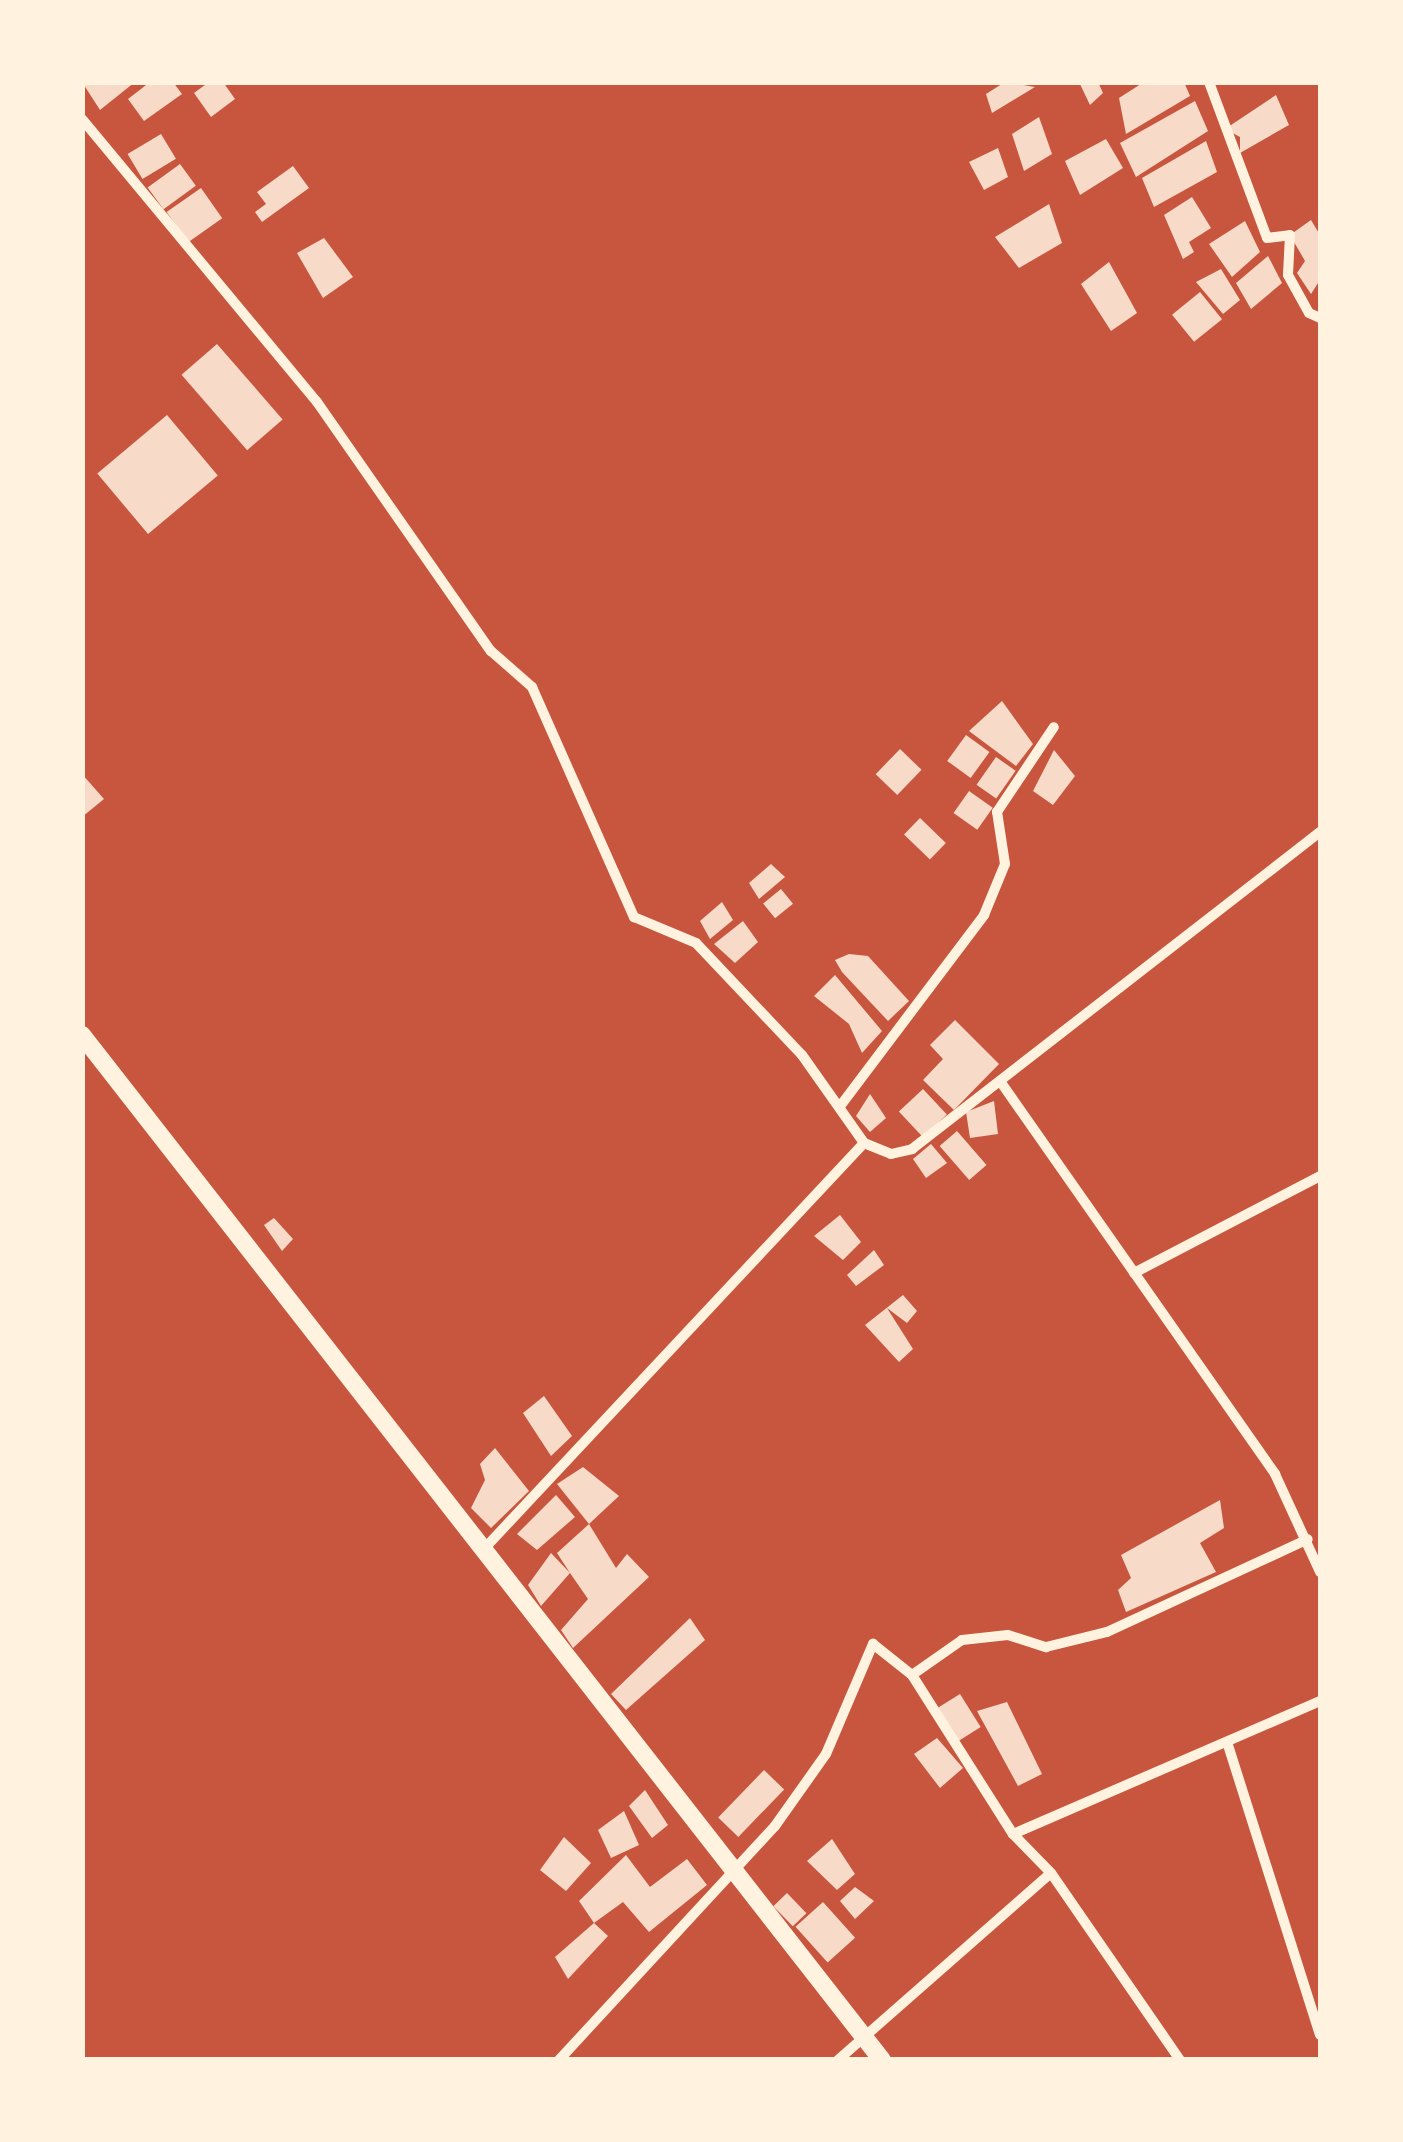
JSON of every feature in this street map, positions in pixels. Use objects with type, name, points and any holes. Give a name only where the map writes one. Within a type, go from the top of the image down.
[{"type":"street","points":[[1208,82],[1267,238],[1290,235],[1288,275],[1309,313],[1320,318]]},
{"type":"street","points":[[82,119],[316,402],[491,651],[532,687],[634,917],[696,943],[841,1105],[864,1143],[891,1154],[912,1149],[1320,832]]},
{"type":"street","points":[[841,1105],[984,915],[1006,864],[998,812],[1054,728]]},
{"type":"street","points":[[82,1034],[882,2060]]},
{"type":"street","points":[[1000,1080],[1275,1474],[1320,1572]]},
{"type":"street","points":[[482,1551],[864,1143]]},
{"type":"street","points":[[1134,1273],[1320,1176]]},
{"type":"street","points":[[912,1675],[962,1640],[1008,1635],[1046,1647],[1107,1632],[1308,1539]]},
{"type":"street","points":[[559,2060],[735,1870],[826,1754],[869,1646],[889,1652],[912,1675],[1012,1834],[1052,1873],[1180,2060]]},
{"type":"street","points":[[1012,1834],[1228,1744],[1320,1701]]},
{"type":"street","points":[[1228,1744],[1320,2036]]},
{"type":"street","points":[[838,2060],[1052,1873]]},
{"type":"building","points":[[82,82],[135,82],[100,110]]},
{"type":"building","points":[[150,82],[173,82],[182,94],[144,121],[128,99]]},
{"type":"building","points":[[209,82],[223,82],[235,99],[211,117],[194,93]]},
{"type":"building","points":[[1005,82],[1035,87],[992,113],[986,94]]},
{"type":"building","points":[[1079,82],[1098,82],[1103,93],[1090,105]]},
{"type":"building","points":[[1144,82],[1184,82],[1190,96],[1126,134],[1119,98]]},
{"type":"building","points":[[1276,95],[1289,125],[1240,153],[1240,137],[1225,129]]},
{"type":"building","points":[[1195,101],[1208,131],[1136,177],[1120,143]]},
{"type":"building","points":[[1039,117],[1052,154],[1024,171],[1012,134]]},
{"type":"building","points":[[161,134],[176,159],[143,179],[128,154]]},
{"type":"building","points":[[1106,139],[1123,168],[1080,195],[1065,161]]},
{"type":"building","points":[[1206,141],[1217,172],[1154,207],[1142,178]]},
{"type":"building","points":[[998,148],[1008,177],[984,190],[969,162]]},
{"type":"building","points":[[180,164],[196,186],[164,209],[148,188]]},
{"type":"building","points":[[293,166],[309,188],[262,222],[255,212],[266,204],[257,192]]},
{"type":"building","points":[[201,188],[222,218],[188,242],[167,212]]},
{"type":"building","points":[[1192,197],[1211,228],[1189,242],[1194,252],[1183,259],[1164,215]]},
{"type":"building","points":[[1049,204],[1062,243],[1019,268],[995,237]]},
{"type":"building","points":[[1311,220],[1320,235],[1320,280],[1311,294],[1297,273],[1305,261],[1290,235]]},
{"type":"building","points":[[1245,221],[1260,252],[1232,277],[1209,244]]},
{"type":"building","points":[[324,238],[353,277],[323,298],[297,253]]},
{"type":"building","points":[[1268,256],[1282,283],[1251,309],[1236,283]]},
{"type":"building","points":[[1109,262],[1137,313],[1111,331],[1081,284]]},
{"type":"building","points":[[1221,269],[1240,300],[1223,314],[1196,282]]},
{"type":"building","points":[[1200,292],[1222,319],[1194,342],[1172,315]]},
{"type":"building","points":[[217,344],[283,419],[247,450],[182,375]]},
{"type":"building","points":[[167,415],[218,476],[148,534],[97,473]]},
{"type":"building","points":[[1002,701],[1033,744],[1016,766],[969,731]]},
{"type":"building","points":[[966,735],[989,752],[971,778],[947,761]]},
{"type":"building","points":[[900,749],[922,770],[897,795],[876,774]]},
{"type":"building","points":[[1054,750],[1075,776],[1053,805],[1033,791]]},
{"type":"building","points":[[996,757],[1016,771],[996,799],[976,785]]},
{"type":"building","points":[[82,774],[104,799],[82,817]]},
{"type":"building","points":[[969,791],[993,808],[977,830],[954,813]]},
{"type":"building","points":[[920,818],[946,843],[930,860],[904,835]]},
{"type":"building","points":[[771,864],[785,877],[759,899],[749,883]]},
{"type":"building","points":[[781,889],[793,904],[775,918],[763,903]]},
{"type":"building","points":[[722,902],[733,920],[710,939],[700,921]]},
{"type":"building","points":[[743,921],[758,942],[735,963],[714,944]]},
{"type":"building","points":[[849,954],[868,956],[909,1001],[888,1021],[835,960]]},
{"type":"building","points":[[835,975],[882,1031],[862,1053],[849,1024],[814,996]]},
{"type":"building","points":[[955,1020],[999,1064],[954,1110],[923,1080],[943,1059],[930,1045]]},
{"type":"building","points":[[923,1089],[947,1115],[923,1137],[899,1112]]},
{"type":"building","points":[[870,1094],[886,1118],[870,1132],[856,1116]]},
{"type":"building","points":[[994,1101],[998,1134],[970,1138],[966,1112]]},
{"type":"building","points":[[957,1131],[987,1165],[969,1180],[940,1146]]},
{"type":"building","points":[[931,1144],[947,1163],[926,1178],[913,1159]]},
{"type":"building","points":[[840,1215],[861,1242],[843,1260],[814,1236]]},
{"type":"building","points":[[274,1218],[293,1239],[282,1251],[264,1225]]},
{"type":"building","points":[[874,1250],[884,1265],[856,1286],[847,1275]]},
{"type":"building","points":[[903,1295],[917,1311],[907,1323],[887,1308],[913,1349],[899,1362],[865,1325]]},
{"type":"building","points":[[544,1396],[572,1436],[551,1456],[523,1413]]},
{"type":"building","points":[[495,1448],[529,1491],[491,1528],[471,1508],[485,1480],[480,1464]]},
{"type":"building","points":[[583,1467],[619,1496],[589,1524],[557,1484]]},
{"type":"building","points":[[556,1495],[575,1517],[537,1550],[517,1534]]},
{"type":"building","points":[[1220,1500],[1224,1528],[1200,1543],[1216,1572],[1126,1612],[1118,1590],[1131,1578],[1121,1555]]},
{"type":"building","points":[[589,1524],[616,1568],[627,1554],[649,1577],[573,1648],[561,1630],[588,1599],[557,1553]]},
{"type":"building","points":[[551,1553],[570,1573],[541,1606],[528,1585]]},
{"type":"building","points":[[690,1618],[705,1640],[626,1710],[611,1694]]},
{"type":"building","points":[[960,1694],[981,1727],[958,1741],[937,1708]]},
{"type":"building","points":[[1007,1702],[1042,1774],[1018,1786],[977,1711]]},
{"type":"building","points":[[937,1738],[963,1768],[940,1788],[914,1754]]},
{"type":"building","points":[[764,1770],[784,1789],[738,1837],[718,1817]]},
{"type":"building","points":[[645,1790],[668,1825],[652,1838],[629,1806]]},
{"type":"building","points":[[624,1811],[639,1845],[611,1858],[598,1830]]},
{"type":"building","points":[[564,1837],[591,1863],[566,1891],[540,1870]]},
{"type":"building","points":[[832,1839],[855,1874],[837,1890],[807,1861]]},
{"type":"building","points":[[626,1855],[650,1887],[687,1859],[707,1885],[649,1932],[623,1902],[594,1923],[579,1901]]},
{"type":"building","points":[[855,1887],[874,1901],[855,1919],[840,1901]]},
{"type":"building","points":[[787,1893],[806,1913],[793,1926],[773,1906]]},
{"type":"building","points":[[823,1902],[855,1938],[828,1962],[796,1927]]},
{"type":"building","points":[[594,1923],[608,1936],[568,1979],[555,1957]]}]
